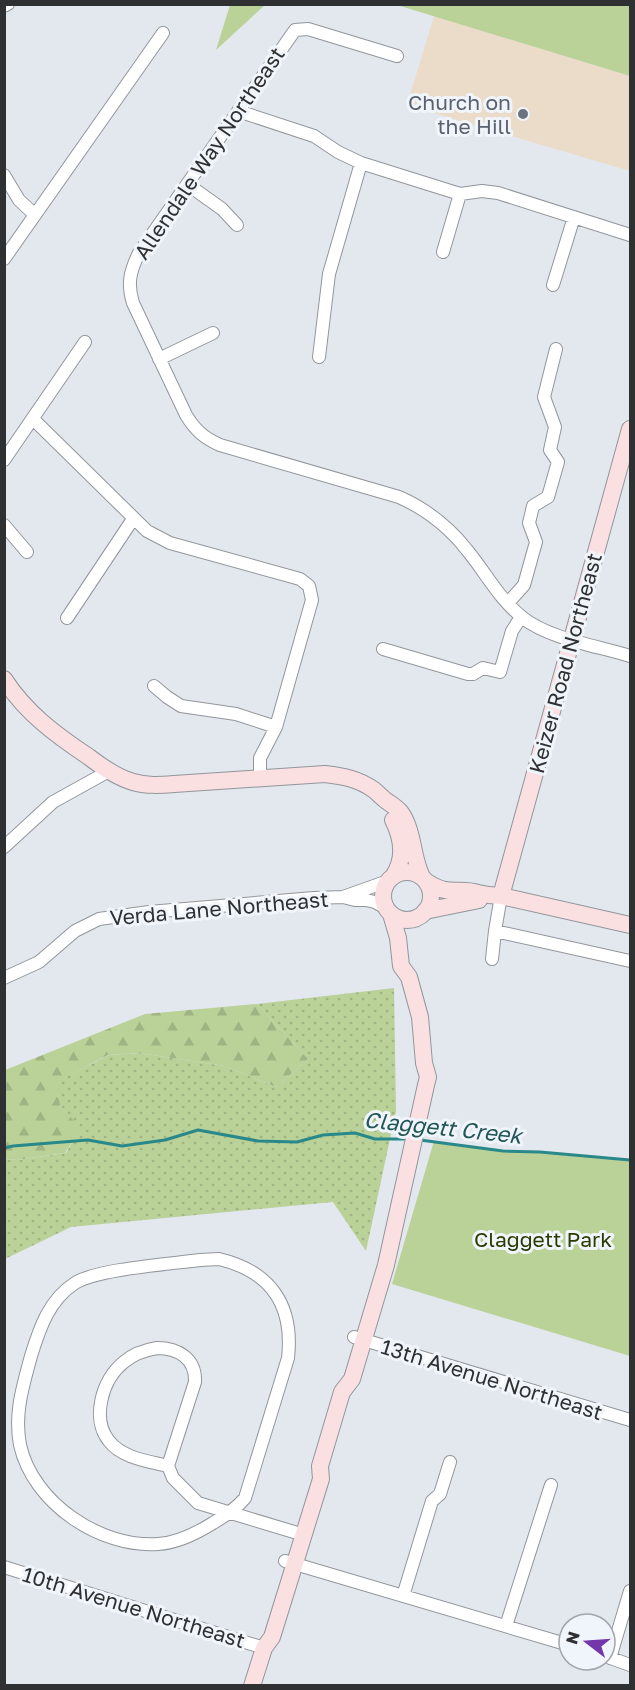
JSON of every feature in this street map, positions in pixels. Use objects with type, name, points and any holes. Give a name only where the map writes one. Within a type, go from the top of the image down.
[{"type":"main road","name":"Keizer Road Northeast","points":[[493,896],[572,639],[628,447],[630,429]]},
{"type":"main road","points":[[4,679],[17,698],[55,734],[109,771],[132,782],[155,785],[325,774],[346,777],[371,788],[387,802],[396,806],[407,826],[413,854],[430,897],[414,924],[410,937],[409,977]]},
{"type":"main road","points":[[252,1686],[264,1648],[272,1637],[299,1533],[321,1479],[320,1466],[342,1392],[340,1379],[359,1338],[386,1265],[405,1157],[419,1098],[428,1077],[424,1064],[420,1017],[409,977],[401,966],[398,938],[383,894],[400,863],[401,847],[398,830],[388,811],[387,802]]},
{"type":"main road","points":[[391,878],[408,872],[443,891],[477,892],[630,925]]},
{"type":"main road","points":[[388,911],[405,920],[422,913],[493,896]]},
{"type":"street","name":"Allendale Way Northeast","points":[[397,56],[308,29],[295,30],[139,253],[129,279],[129,292],[133,303],[186,415],[194,428],[208,439],[220,445],[412,502],[455,535],[490,583],[521,617],[538,627],[630,656]]},
{"type":"street","points":[[4,259],[163,33]]},
{"type":"street","points":[[238,111],[306,133],[361,163],[460,194],[482,191],[498,193],[630,235]]},
{"type":"street","points":[[319,357],[329,273],[361,163]]},
{"type":"street","points":[[4,175],[19,200],[35,215]]},
{"type":"street","points":[[187,184],[222,209],[237,225]]},
{"type":"street","points":[[443,252],[460,194]]},
{"type":"street","points":[[553,285],[574,217]]},
{"type":"street","points":[[159,359],[213,333]]},
{"type":"street","points":[[4,460],[85,342]]},
{"type":"street","points":[[508,603],[524,585],[536,542],[529,523],[534,506],[548,497],[558,462],[550,450],[555,422],[544,398],[556,349]]},
{"type":"street","points":[[33,419],[147,531],[170,543],[300,579],[309,586],[312,600],[276,727],[262,751],[260,778]]},
{"type":"street","points":[[67,618],[133,519]]},
{"type":"street","points":[[4,525],[27,552]]},
{"type":"street","points":[[383,650],[468,674],[473,674],[483,668],[500,672],[512,631],[521,617]]},
{"type":"street","points":[[153,686],[181,706],[236,714],[276,727]]},
{"type":"street","points":[[4,847],[53,802],[109,771]]},
{"type":"street","name":"Verda Lane Northeast","points":[[343,897],[378,886],[391,878]]},
{"type":"street","points":[[492,959],[495,931],[493,896]]},
{"type":"street","name":"Verda Lane Northeast","points":[[4,978],[39,962],[75,931],[99,919],[149,912],[343,897],[375,902],[388,911]]},
{"type":"street","points":[[495,931],[630,961]]},
{"type":"street","points":[[219,1259],[238,1264],[257,1274],[278,1296],[288,1325],[288,1358],[245,1498],[229,1513],[179,1539],[159,1544],[138,1543],[99,1532],[76,1521],[49,1498],[35,1479],[21,1446],[18,1417],[20,1395],[44,1318],[59,1298],[76,1282],[99,1274],[219,1259]]},
{"type":"street","name":"13th Avenue Northeast","points":[[359,1338],[630,1420]]},
{"type":"street","points":[[168,1466],[121,1452],[108,1441],[100,1420],[102,1398],[116,1370],[131,1358],[158,1348],[168,1348],[184,1354],[190,1360],[195,1374],[195,1382],[168,1466],[173,1478],[194,1500],[203,1505],[299,1533]]},
{"type":"street","points":[[403,1596],[432,1501],[440,1494],[450,1462]]},
{"type":"street","points":[[506,1626],[551,1485]]},
{"type":"street","points":[[290,1562],[557,1641]]},
{"type":"street","name":"10th Avenue Northeast","points":[[4,1567],[264,1648]]},
{"type":"street","points":[[617,1630],[630,1591]]},
{"type":"shaded area","points":[[434,16],[630,76],[630,171],[407,105]]},
{"type":"green space","points":[[230,5],[265,5],[216,50]]},
{"type":"green space","points":[[397,5],[628,5],[630,6],[630,76]]},
{"type":"green space","points":[[394,988],[396,1111],[366,1251],[333,1202],[71,1227],[5,1259],[4,1159],[17,1160],[66,1153],[80,1129],[60,1105],[56,1082],[109,1055],[139,1053],[225,1066],[276,1087],[308,1059],[257,1004]]},
{"type":"green space","points":[[257,1004],[308,1059],[276,1087],[225,1066],[139,1053],[108,1055],[57,1082],[60,1105],[81,1129],[65,1153],[17,1160],[5,1159],[5,1070],[145,1014]]},
{"type":"green space","name":"Claggett Park","points":[[434,1141],[503,1151],[630,1160],[630,1356],[392,1284]]},
{"type":"waterway","name":"Claggett Creek","points":[[4,1148],[88,1140],[122,1146],[165,1140],[198,1130],[258,1141],[297,1142],[323,1135],[355,1133],[375,1139],[408,1139]]},
{"type":"waterway","name":"Claggett Creek","points":[[420,1140],[503,1151],[630,1160]]},
{"type":"place","name":"Church on the Hill","points":[[523,114]]}]
